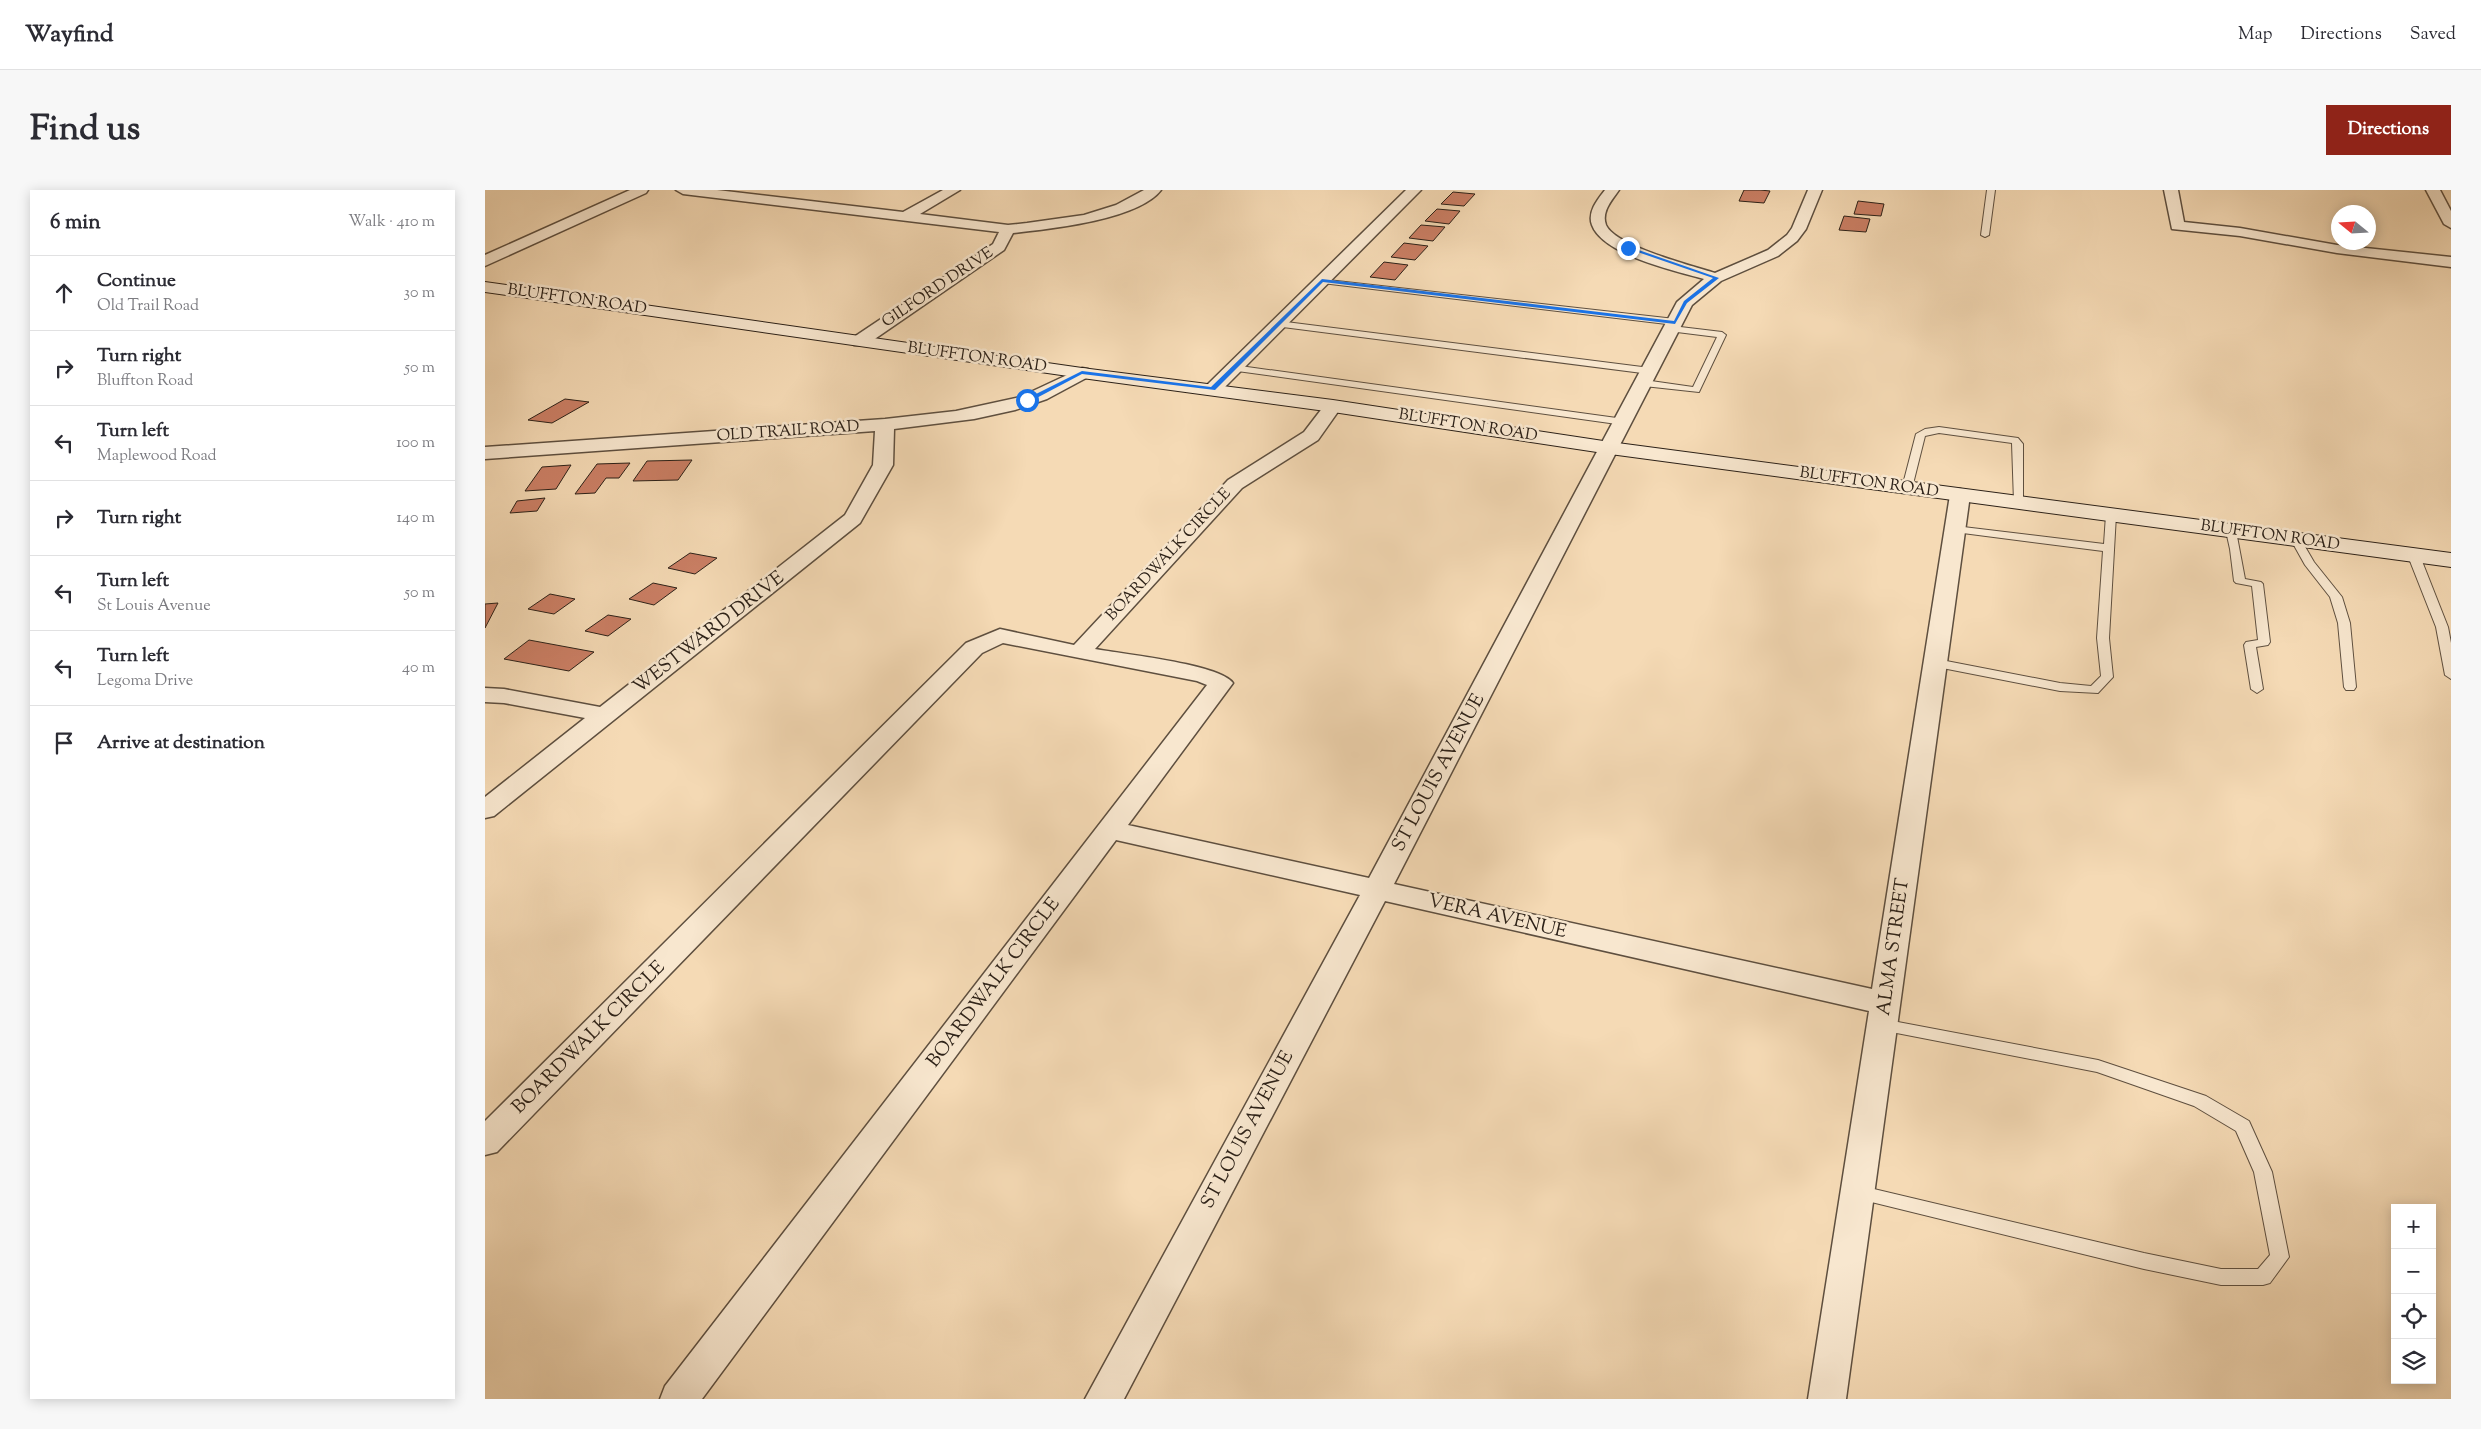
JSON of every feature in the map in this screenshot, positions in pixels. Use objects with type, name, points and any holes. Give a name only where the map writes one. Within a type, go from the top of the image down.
[{"type":"main road","name":"BLUFFTON ROAD","points":[[485,286],[860,341],[1333,406],[1610,448],[2451,560]]},
{"type":"street","points":[[485,261],[641,190]]},
{"type":"street","points":[[683,190],[1008,229],[1050,225],[1101,216],[1138,202],[1154,190]]},
{"type":"street","points":[[735,196],[748,190]]},
{"type":"street","points":[[905,217],[953,190]]},
{"type":"street","points":[[1213,389],[1413,190]]},
{"type":"street","points":[[1612,190],[1603,202],[1597,216],[1599,227],[1610,238],[1628,248],[1659,260],[1716,278]]},
{"type":"street","name":"ST LOUIS AVENUE","points":[[1104,1399],[1377,890],[1624,422],[1685,302],[1716,278],[1773,253],[1792,238],[1799,229],[1815,190]]},
{"type":"street","points":[[2171,190],[2177,226],[2240,232],[2337,249],[2451,262]]},
{"type":"street","points":[[2433,190],[2451,224]]},
{"type":"street","name":"GILFORD DRIVE","points":[[860,341],[999,248],[1008,229]]},
{"type":"street","name":"OLD TRAIL ROAD","points":[[485,454],[885,425],[985,411],[1027,400],[1082,372]]},
{"type":"street","name":"BOARDWALK CIRCLE","points":[[1079,653],[1235,484],[1311,436],[1333,406]]},
{"type":"street","name":"WESTWARD DRIVE","points":[[485,810],[853,519],[883,465],[885,425]]},
{"type":"street","name":"ALMA STREET","points":[[1827,1399],[1960,495]]},
{"type":"street","name":"BOARDWALK CIRCLE","points":[[485,1142],[974,648],[1000,636],[1203,676],[1221,683],[679,1399]]},
{"type":"street","points":[[485,695],[503,696],[606,715]]},
{"type":"street","name":"VERA AVENUE","points":[[1109,830],[1377,890],[1884,1014]]},
{"type":"lane","points":[[1985,235],[1991,190]]},
{"type":"lane","points":[[1278,324],[1647,377],[1696,390],[1722,335],[1674,326],[1322,281]]},
{"type":"lane","points":[[1233,368],[1624,422]]},
{"type":"lane","points":[[1907,488],[1921,434],[1927,431],[2001,437],[2015,440],[2018,444],[2019,502]]},
{"type":"lane","points":[[1935,663],[2060,687],[2094,690],[2107,677],[2103,638],[2107,548],[2111,515]]},
{"type":"lane","points":[[1955,529],[2107,548]]},
{"type":"lane","points":[[2231,531],[2236,549],[2240,581],[2257,584],[2264,642],[2250,645],[2257,689]]},
{"type":"lane","points":[[2296,540],[2309,563],[2336,597],[2345,623],[2350,687]]},
{"type":"lane","points":[[2414,556],[2442,628],[2451,675]]},
{"type":"lane","points":[[1857,1192],[2143,1261],[2221,1277],[2263,1277],[2280,1257],[2263,1172],[2243,1126],[2200,1101],[2098,1066],[1884,1014]]},
{"type":"building","points":[[1744,190],[1770,191],[1764,203],[1739,201]]},
{"type":"building","points":[[1453,192],[1475,194],[1464,206],[1441,204]]},
{"type":"building","points":[[1858,201],[1884,204],[1881,216],[1854,214]]},
{"type":"building","points":[[1437,209],[1460,211],[1449,224],[1425,221]]},
{"type":"building","points":[[1844,216],[1870,219],[1866,232],[1839,230]]},
{"type":"building","points":[[1421,225],[1445,227],[1433,241],[1409,238]]},
{"type":"building","points":[[1404,243],[1428,246],[1415,260],[1391,257]]},
{"type":"building","points":[[1384,262],[1408,265],[1395,280],[1370,277]]},
{"type":"building","points":[[565,399],[589,402],[552,423],[528,420]]},
{"type":"building","points":[[692,460],[678,480],[633,481],[647,461]]},
{"type":"building","points":[[630,463],[619,478],[606,478],[595,493],[575,494],[597,464]]},
{"type":"building","points":[[571,465],[556,489],[525,491],[542,467]]},
{"type":"building","points":[[545,498],[537,511],[510,513],[517,501]]},
{"type":"building","points":[[690,553],[717,558],[695,574],[668,568]]},
{"type":"building","points":[[653,583],[677,588],[654,605],[629,599]]},
{"type":"building","points":[[550,594],[575,599],[554,614],[528,609]]},
{"type":"building","points":[[498,603],[485,628],[485,604]]},
{"type":"building","points":[[608,615],[631,619],[608,636],[585,631]]},
{"type":"building","points":[[529,640],[594,652],[569,671],[504,659]]},
{"type":"route","points":[[1027,400],[1082,372],[1213,389],[1322,281],[1675,322],[1685,302],[1698,290],[1716,278],[1628,248]]}]
